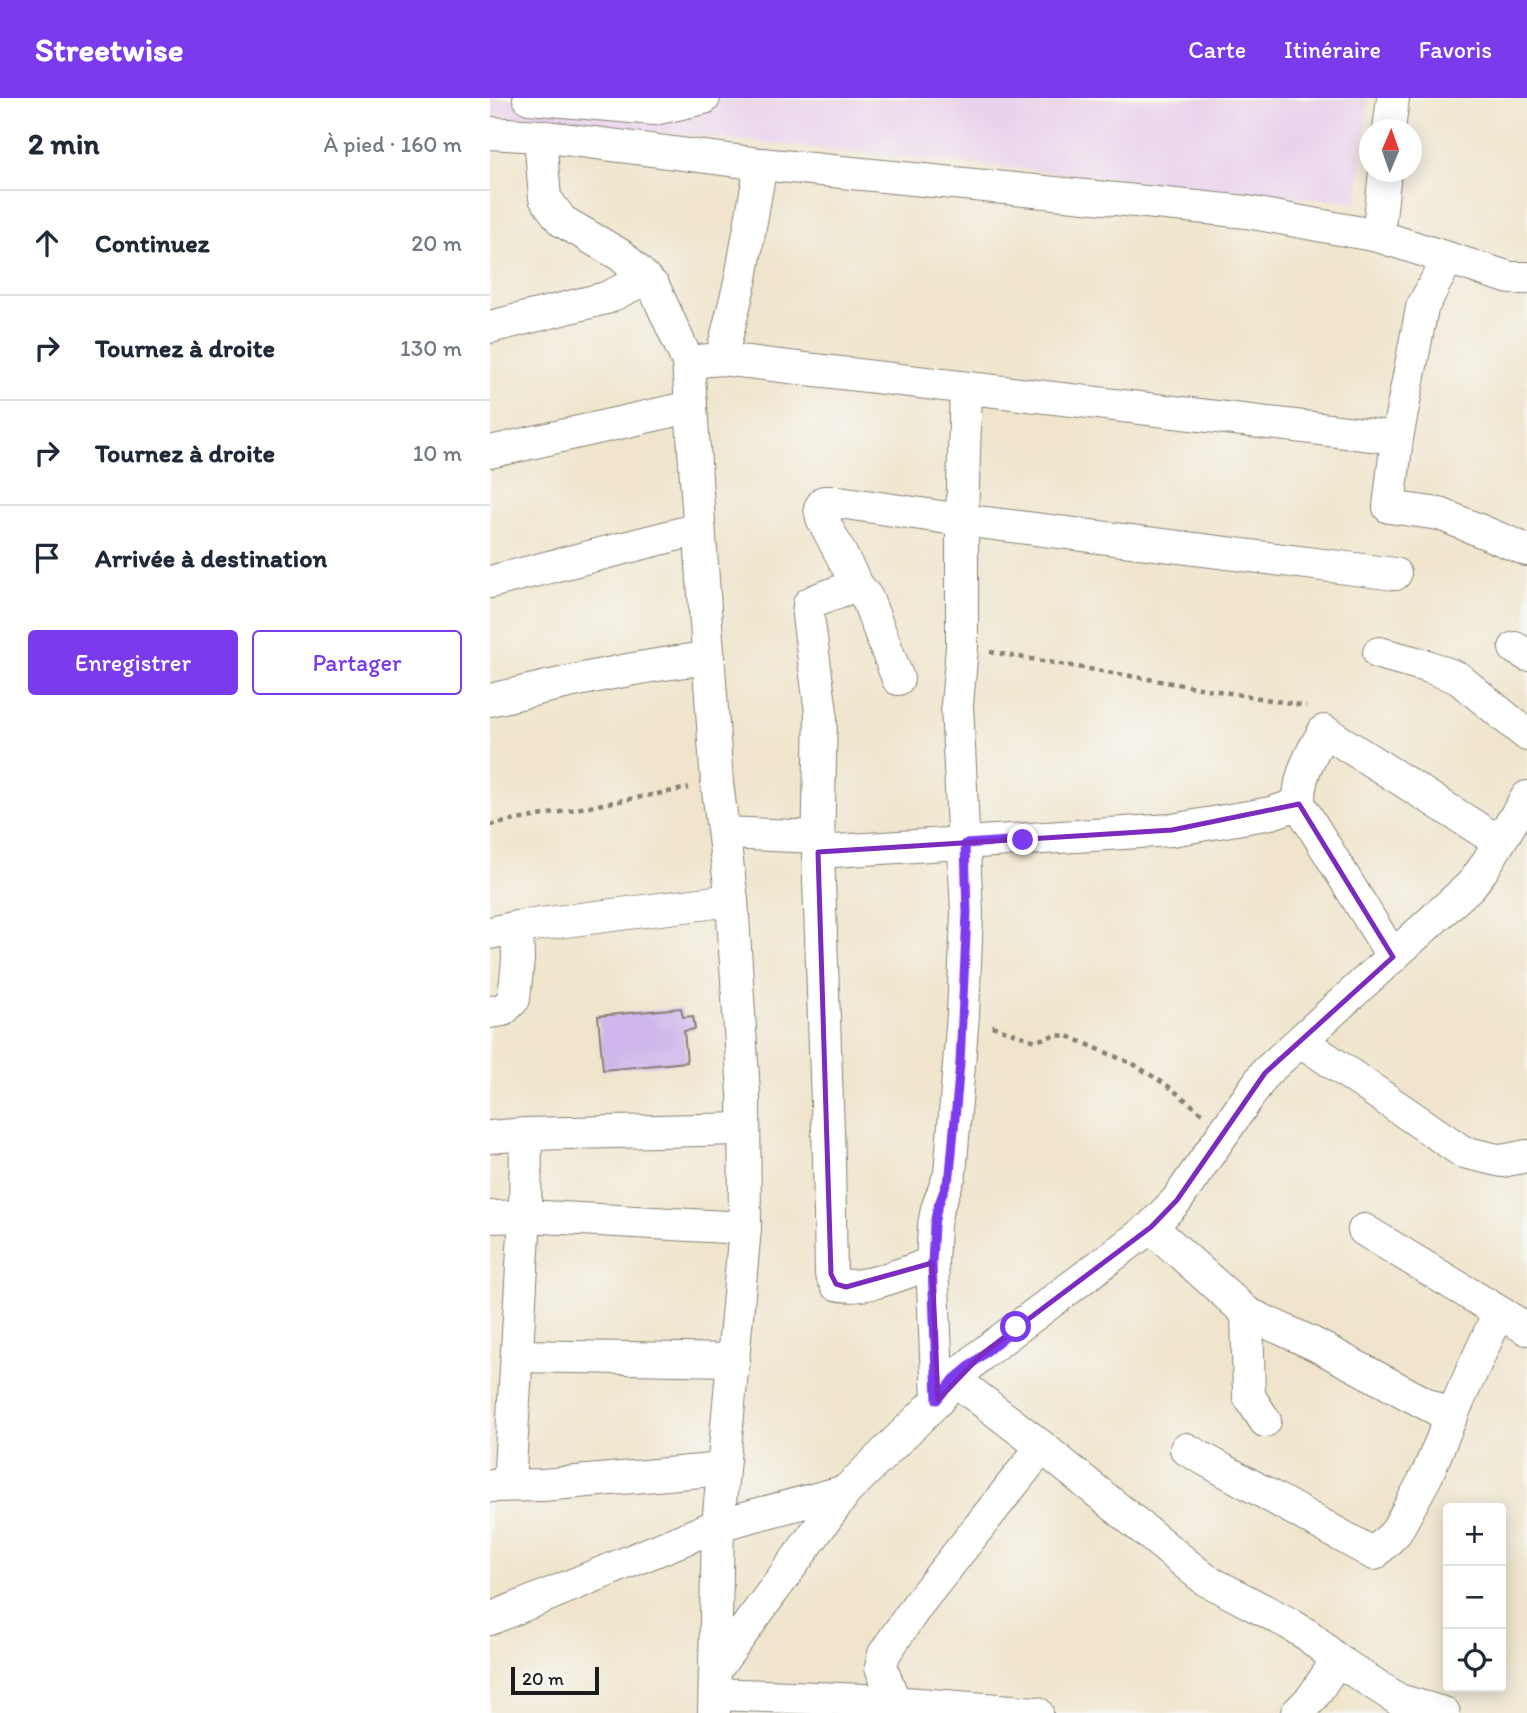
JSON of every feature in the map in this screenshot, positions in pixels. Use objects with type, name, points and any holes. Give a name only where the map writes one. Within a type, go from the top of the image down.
[{"type":"street","points":[[529,98],[655,109],[704,98]]},
{"type":"street","points":[[1390,119],[1392,98]]},
{"type":"street","points":[[490,133],[540,136],[761,164],[1247,212],[1378,236],[1522,284]]},
{"type":"street","points":[[540,136],[545,198],[562,221],[622,256],[654,287],[688,362],[717,783],[732,900],[744,1094],[745,1228],[718,1525],[715,1692]]},
{"type":"street","points":[[721,359],[741,278],[761,164]]},
{"type":"street","points":[[1378,236],[1384,182]]},
{"type":"street","points":[[1448,258],[1422,308],[1397,438],[1389,507],[1440,514],[1527,550]]},
{"type":"street","points":[[490,327],[606,298],[646,279]]},
{"type":"street","points":[[688,362],[721,359],[1397,438]]},
{"type":"street","points":[[946,1390],[932,1263],[937,1209],[950,1174],[964,1015],[967,913],[957,705],[962,647],[966,388]]},
{"type":"street","points":[[490,452],[690,407]]},
{"type":"street","points":[[898,679],[867,598],[857,585],[822,518],[820,508],[824,502],[1395,574]]},
{"type":"street","points":[[490,582],[699,529]]},
{"type":"street","points":[[857,585],[809,604],[821,712],[818,844],[831,1274],[836,1284],[846,1287],[863,1285],[932,1263]]},
{"type":"street","points":[[1379,653],[1458,678],[1527,735]]},
{"type":"street","points":[[490,700],[662,663],[709,658]]},
{"type":"street","points":[[1393,957],[1299,804],[1300,784],[1306,764],[1324,731],[1499,841]]},
{"type":"street","points":[[715,1692],[846,1491],[946,1390],[1016,1327],[1151,1227],[1177,1200],[1265,1073],[1471,885],[1527,797]]},
{"type":"street","points":[[724,833],[818,844],[965,844],[1172,830],[1271,813],[1299,804]]},
{"type":"street","points":[[490,1012],[503,1010],[514,999],[518,973],[503,930],[732,900]]},
{"type":"street","points":[[1301,1041],[1463,1152],[1502,1161],[1527,1156]]},
{"type":"street","points":[[490,1137],[744,1129]]},
{"type":"street","points":[[526,1134],[518,1356],[499,1485],[543,1485],[723,1469]]},
{"type":"street","points":[[490,1217],[525,1216],[745,1228]]},
{"type":"street","points":[[1151,1227],[1247,1313],[1314,1344],[1451,1417]]},
{"type":"street","points":[[1364,1230],[1527,1329]]},
{"type":"street","points":[[1186,1448],[1374,1554],[1396,1532],[1427,1475],[1499,1312]]},
{"type":"street","points":[[1247,1313],[1249,1396],[1265,1421]]},
{"type":"street","points":[[518,1356],[734,1360]]},
{"type":"street","points":[[946,1390],[1042,1447],[1206,1580],[1309,1636],[1394,1707],[1444,1713]]},
{"type":"street","points":[[895,1708],[881,1667],[884,1654],[918,1604],[1042,1447]]},
{"type":"street","points":[[490,1619],[718,1525],[846,1491]]},
{"type":"street","points":[[1297,1713],[1312,1698],[1337,1660]]},
{"type":"street","points":[[715,1692],[895,1708],[1037,1713]]},
{"type":"path","points":[[962,647],[1311,707],[1318,713],[1324,731]]},
{"type":"path","points":[[490,825],[717,783]]},
{"type":"path","points":[[964,1015],[1037,1041],[1055,1035],[1068,1036],[1135,1065],[1168,1086],[1225,1132]]},
{"type":"highlighted area","points":[[1299,804],[1393,957],[1265,1073],[1177,1200],[1151,1227],[982,1354],[938,1400],[932,1263],[846,1287],[836,1284],[831,1274],[818,852],[1172,830]]},
{"type":"shaded area","points":[[490,98],[1368,98],[1366,119],[1359,119],[1358,203],[490,115]]},
{"type":"building","points":[[681,1008],[683,1017],[693,1016],[695,1029],[684,1031],[687,1062],[603,1070],[598,1016]]},
{"type":"route","points":[[1016,1327],[954,1379],[937,1400],[932,1263],[937,1209],[950,1174],[964,1015],[967,913],[965,844],[1023,840]]}]
